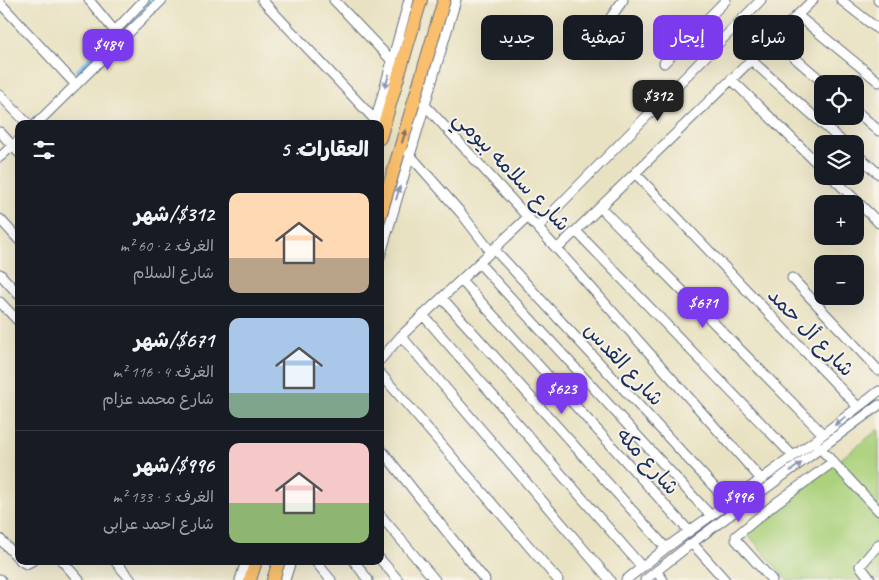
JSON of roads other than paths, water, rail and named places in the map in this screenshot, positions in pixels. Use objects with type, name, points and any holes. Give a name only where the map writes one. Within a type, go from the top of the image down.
[{"type":"highway","points":[[384,125],[421,0]]},
{"type":"highway","points":[[384,202],[444,0]]},
{"type":"highway","points":[[248,565],[250,580]]},
{"type":"highway","points":[[273,580],[278,565]]},
{"type":"street","points":[[89,0],[122,40]]},
{"type":"street","points":[[115,31],[144,0]]},
{"type":"street","points":[[36,120],[76,85],[162,0]]},
{"type":"street","points":[[262,0],[373,120]]},
{"type":"street","points":[[334,0],[393,62]]},
{"type":"street","points":[[376,120],[409,0]]},
{"type":"street","points":[[384,243],[456,0]]},
{"type":"street","points":[[612,15],[623,0]]},
{"type":"street","points":[[664,63],[726,0]]},
{"type":"street","points":[[538,227],[761,0]]},
{"type":"street","name":"شارع سلامه بيومي","points":[[797,15],[813,0]]},
{"type":"street","points":[[841,0],[879,30]]},
{"type":"street","points":[[0,3],[76,85]]},
{"type":"street","points":[[804,21],[879,82]]},
{"type":"street","points":[[751,60],[835,135]]},
{"type":"street","name":"شارع سلامه بيومي","points":[[424,104],[557,249],[751,60]]},
{"type":"street","points":[[797,60],[815,75]]},
{"type":"street","points":[[731,79],[814,160]]},
{"type":"street","points":[[0,95],[29,120]]},
{"type":"street","points":[[864,118],[879,131]]},
{"type":"street","points":[[3,135],[15,144]]},
{"type":"street","points":[[0,157],[15,147]]},
{"type":"street","name":"شارع القدس","points":[[409,154],[492,251],[729,503]]},
{"type":"street","points":[[864,161],[879,174]]},
{"type":"street","name":"شارع أل حمد","points":[[635,174],[858,407]]},
{"type":"street","points":[[840,185],[879,223]]},
{"type":"street","points":[[600,207],[823,434]]},
{"type":"street","points":[[384,355],[401,336],[528,217]]},
{"type":"street","points":[[0,219],[15,236]]},
{"type":"street","points":[[576,231],[793,456]]},
{"type":"street","points":[[557,249],[761,479]]},
{"type":"street","points":[[479,263],[711,516]]},
{"type":"street","points":[[0,274],[15,291]]},
{"type":"street","points":[[792,278],[879,371]]},
{"type":"street","name":"شارع مكه","points":[[461,280],[689,531]]},
{"type":"street","points":[[442,298],[666,548]]},
{"type":"street","points":[[0,302],[15,318]]},
{"type":"street","points":[[423,316],[642,567]]},
{"type":"street","points":[[401,336],[610,580]]},
{"type":"street","points":[[384,378],[558,580]]},
{"type":"street","points":[[631,578],[666,548],[813,442],[879,391]]},
{"type":"street","points":[[645,580],[879,405]]},
{"type":"street","points":[[813,442],[879,511]]},
{"type":"street","points":[[384,453],[485,580]]},
{"type":"street","points":[[772,580],[736,540],[736,536],[776,503],[833,462]]},
{"type":"street","points":[[384,520],[435,580]]},
{"type":"street","points":[[0,539],[15,555]]},
{"type":"street","points":[[692,543],[725,580]]},
{"type":"street","points":[[871,580],[860,568],[860,564],[879,544]]},
{"type":"street","points":[[384,564],[398,580]]},
{"type":"street","points":[[66,565],[79,580]]},
{"type":"street","points":[[118,565],[131,580]]},
{"type":"street","points":[[240,580],[246,565]]},
{"type":"street","points":[[286,580],[290,565]]},
{"type":"street","points":[[318,565],[331,580]]},
{"type":"street","points":[[357,565],[368,580]]},
{"type":"street","points":[[656,571],[663,580]]},
{"type":"waterway","points":[[122,29],[151,0]]},
{"type":"waterway","points":[[80,72],[115,37]]}]
